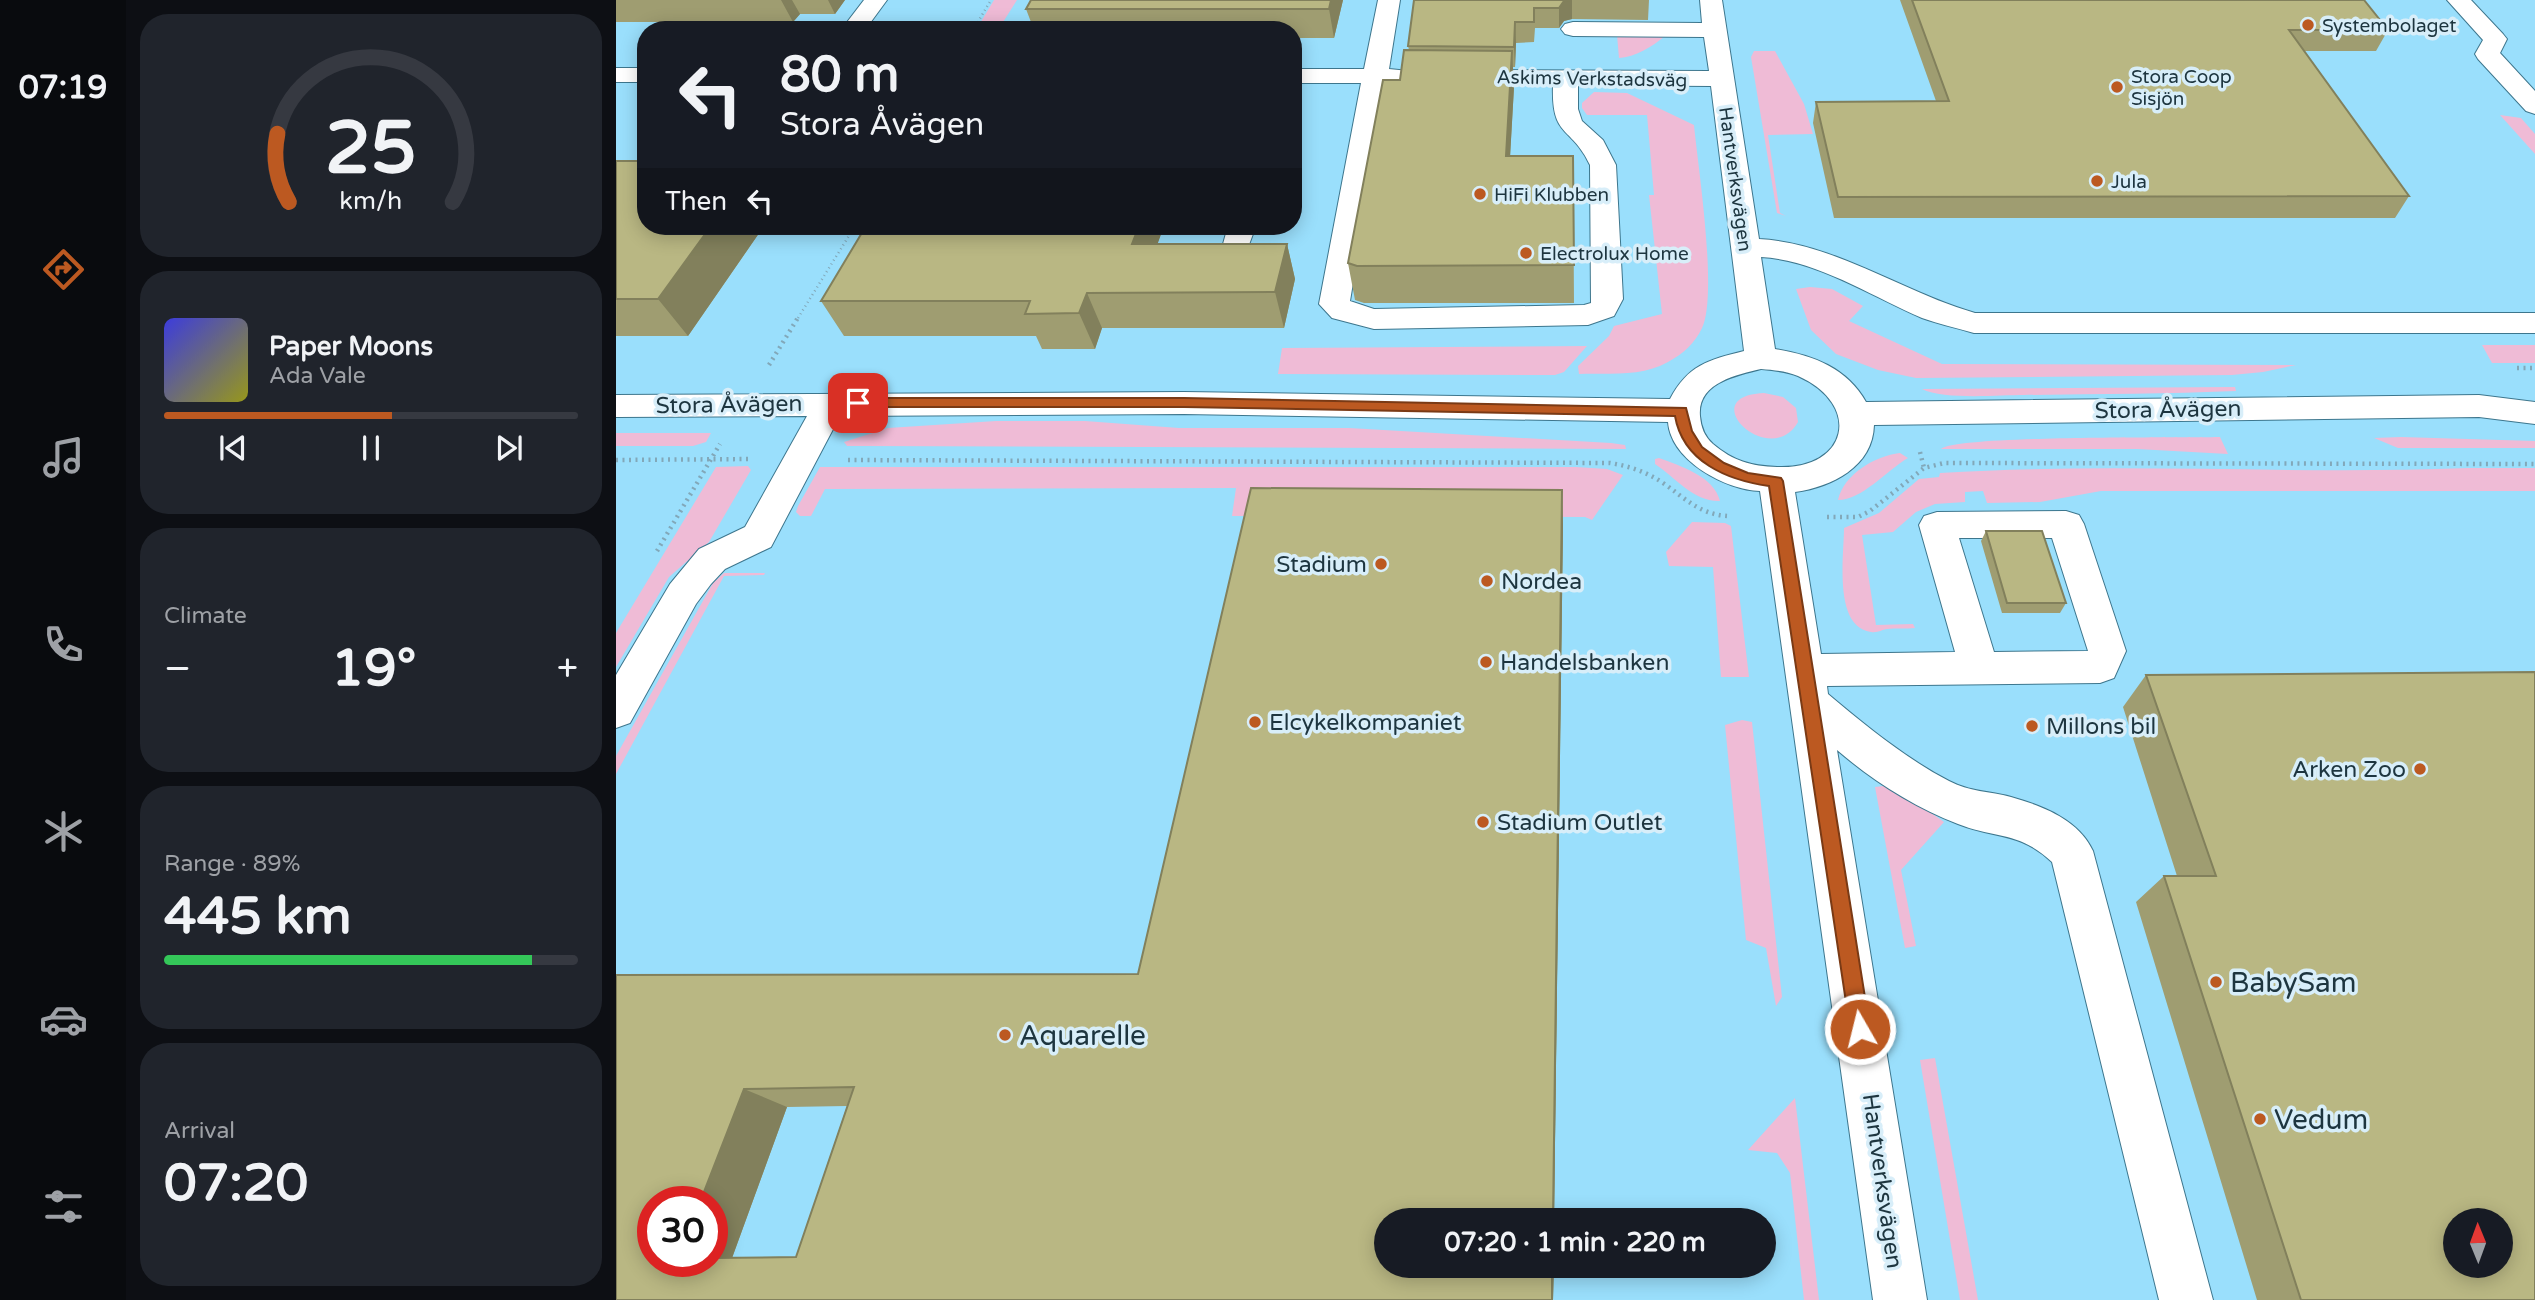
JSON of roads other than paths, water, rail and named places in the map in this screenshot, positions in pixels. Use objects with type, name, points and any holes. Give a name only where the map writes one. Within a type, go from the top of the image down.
[{"type":"street","points":[[860,21],[876,0]]},
{"type":"street","points":[[1389,0],[1334,304],[1343,311],[1374,319],[1587,316],[1603,309],[1608,299],[1603,165],[1594,146],[1570,124],[1564,109],[1566,78]]},
{"type":"street","name":"Hantverksvägen","points":[[1710,0],[1761,358]]},
{"type":"street","points":[[2458,0],[2495,39],[2487,54],[2535,106]]},
{"type":"street","points":[[1573,29],[1715,30]]},
{"type":"street","points":[[616,75],[637,74]]},
{"type":"street","name":"Askims Verkstadsväg","points":[[1302,76],[1722,79]]},
{"type":"street","points":[[1745,247],[1780,250],[1815,259],[1936,312],[1974,323],[2535,323]]},
{"type":"street","points":[[1761,358],[1787,361],[1811,368],[1832,381],[1848,396],[1856,414],[1857,434],[1848,453],[1830,468],[1805,479],[1779,499],[1746,478],[1719,467],[1698,450],[1685,431],[1681,411],[1686,394],[1698,379],[1726,364],[1761,358]]},
{"type":"street","name":"Stora Åvägen","points":[[2479,406],[2535,393]]},
{"type":"street","points":[[616,710],[683,594],[698,574],[712,559],[758,537],[769,512],[831,403]]},
{"type":"street","name":"Stora Åvägen","points":[[616,406],[1184,403],[1681,411]]},
{"type":"street","name":"Stora Åvägen","points":[[1856,414],[2479,406],[2535,413]]},
{"type":"street","name":"Hantverksvägen","points":[[1779,499],[1900,1300]]},
{"type":"street","points":[[1809,686],[1979,668],[2100,667],[2107,651],[2066,524],[1937,525],[1979,668]]},
{"type":"street","points":[[1809,686],[1868,751],[1935,795],[1972,810],[2010,816],[2051,833],[2071,851],[2186,1300]]},
{"type":"place","name":"Systembolaget","points":[[2308,25]]},
{"type":"place","name":"Stora Coop Sisjön","points":[[2117,87]]},
{"type":"place","name":"Jula","points":[[2097,181]]},
{"type":"place","name":"HiFi Klubben","points":[[1480,194]]},
{"type":"place","name":"Electrolux Home","points":[[1526,253]]},
{"type":"place","name":"Stadium","points":[[1381,564]]},
{"type":"place","name":"Nordea","points":[[1487,581]]},
{"type":"place","name":"Handelsbanken","points":[[1486,662]]},
{"type":"place","name":"Elcykelkompaniet","points":[[1255,722]]},
{"type":"place","name":"Millons bil","points":[[2032,726]]},
{"type":"place","name":"Arken Zoo","points":[[2420,769]]},
{"type":"place","name":"Stadium Outlet","points":[[1483,822]]},
{"type":"place","name":"BabySam","points":[[2216,982]]},
{"type":"place","name":"Aquarelle","points":[[1005,1035]]},
{"type":"place","name":"Vedum","points":[[2260,1119]]}]
